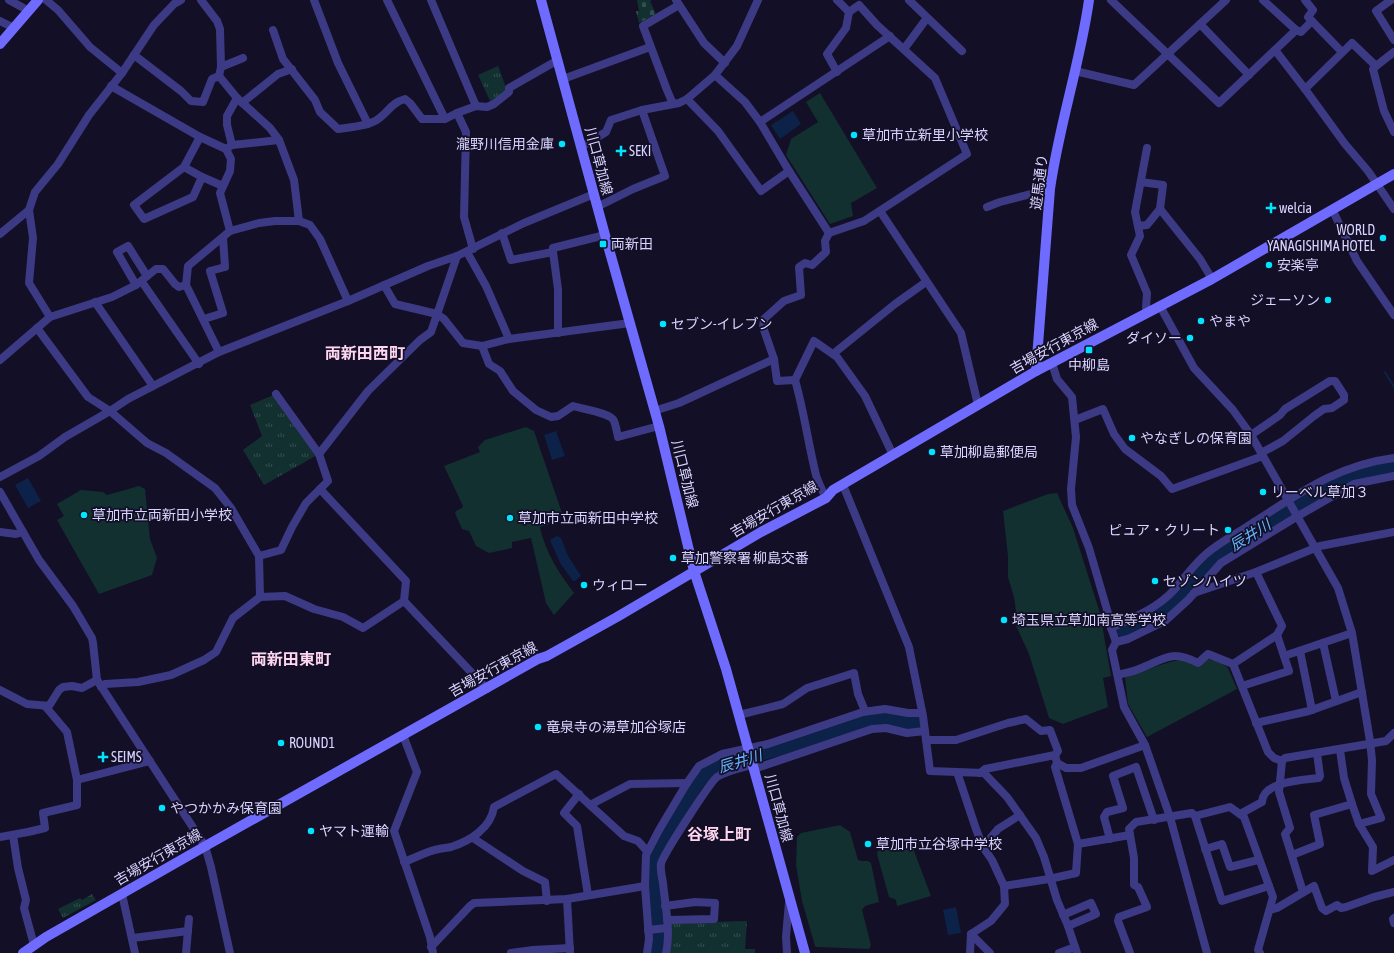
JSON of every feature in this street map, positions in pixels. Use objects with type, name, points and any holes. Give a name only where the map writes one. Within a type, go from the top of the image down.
[{"type":"main road","points":[[0,44],[38,0]]},
{"type":"main road","name":"川口草加線","points":[[541,0],[597,207],[659,426],[694,571],[722,656],[805,953]]},
{"type":"main road","name":"遊馬通り","points":[[1036,371],[1053,166],[1075,71],[1089,0]]},
{"type":"main road","name":"吉場安行東京線","points":[[24,953],[34,945],[205,846],[538,659],[547,656],[617,617],[761,532],[826,498],[833,490],[1036,371],[1212,278],[1394,174]]},
{"type":"street","points":[[9,0],[28,11]]},
{"type":"street","points":[[46,0],[58,10],[90,47],[122,73]]},
{"type":"street","points":[[201,0],[218,21],[220,29],[221,67],[219,76]]},
{"type":"street","points":[[314,0],[338,63],[368,124]]},
{"type":"street","points":[[387,0],[445,119]]},
{"type":"street","points":[[431,0],[476,106]]},
{"type":"street","points":[[582,147],[606,132],[611,120],[642,110],[673,104],[687,99],[715,75],[737,46],[758,0]]},
{"type":"street","points":[[837,0],[849,12]]},
{"type":"street","points":[[909,0],[962,51]]},
{"type":"street","points":[[1111,0],[1219,103],[1296,30]]},
{"type":"street","points":[[1264,0],[1296,30],[1301,32],[1312,22]]},
{"type":"street","points":[[1305,0],[1313,10],[1308,17],[1342,52]]},
{"type":"street","points":[[1391,0],[1376,11],[1394,40]]},
{"type":"street","points":[[50,317],[29,283],[33,238],[29,210],[35,192],[58,164],[89,115],[122,73],[154,25],[176,1]]},
{"type":"street","points":[[1075,71],[1134,85],[1200,24],[1220,2]]},
{"type":"street","points":[[673,104],[650,48],[643,26],[678,3],[704,44],[724,63]]},
{"type":"street","points":[[795,380],[777,381],[774,359],[763,327],[764,319],[784,301],[801,295],[799,267],[805,263],[812,265],[826,252],[825,241],[829,233],[864,221],[967,154],[934,78],[877,25],[859,5],[849,12],[846,28],[827,54],[837,72]]},
{"type":"street","points":[[904,49],[927,18]]},
{"type":"street","points":[[0,20],[14,28]]},
{"type":"street","points":[[1200,24],[1249,75]]},
{"type":"street","points":[[273,30],[283,58],[315,100],[320,112],[338,129],[368,124],[376,121],[398,101],[405,99],[410,103],[422,119],[445,119],[457,112],[476,106],[487,107],[494,104],[509,92],[509,88],[558,60]]},
{"type":"street","points":[[760,122],[890,36]]},
{"type":"street","points":[[1305,89],[1352,43],[1376,66]]},
{"type":"street","points":[[563,79],[650,48]]},
{"type":"street","points":[[1275,50],[1345,144],[1377,183],[1394,209]]},
{"type":"street","points":[[1394,52],[1372,69],[1384,111],[1394,132]]},
{"type":"street","points":[[134,54],[181,91],[191,101],[203,102],[212,79],[219,76]]},
{"type":"street","points":[[221,67],[243,58]]},
{"type":"street","points":[[230,231],[220,193],[230,171],[231,159],[227,116],[239,100],[278,74],[292,69]]},
{"type":"street","points":[[715,75],[745,102],[760,122],[789,171],[829,233]]},
{"type":"street","points":[[219,76],[239,100],[270,128],[279,140],[294,180],[299,220]]},
{"type":"street","points":[[111,86],[200,137],[229,147],[279,140]]},
{"type":"street","points":[[687,99],[718,131],[761,191],[789,171]]},
{"type":"street","points":[[597,207],[633,189],[665,176],[642,110]]},
{"type":"street","points":[[457,112],[466,132],[464,217],[470,250],[509,339]]},
{"type":"street","points":[[200,137],[184,167],[134,204],[144,219],[193,197],[202,177]]},
{"type":"street","points":[[1146,148],[1135,212],[1140,236],[1131,255],[1147,293],[1146,308],[1148,312]]},
{"type":"street","points":[[184,167],[223,186]]},
{"type":"street","points":[[1138,226],[1147,225],[1160,209],[1163,185],[1141,182]]},
{"type":"street","points":[[987,207],[1000,202],[1050,189]]},
{"type":"street","points":[[0,477],[39,456],[65,437],[128,399],[199,364],[219,352],[348,301],[428,266],[457,256],[502,233],[594,194]]},
{"type":"street","points":[[1160,209],[1200,259],[1212,278]]},
{"type":"street","points":[[1332,209],[1356,261],[1394,315]]},
{"type":"street","points":[[0,234],[29,210]]},
{"type":"street","points":[[880,211],[962,334],[978,406]]},
{"type":"street","points":[[219,352],[186,285],[188,266],[230,231],[259,223],[275,221],[299,220],[310,225],[320,239],[348,301]]},
{"type":"street","points":[[502,233],[511,260],[552,252]]},
{"type":"street","points":[[558,333],[558,289],[552,252],[553,248],[605,235]]},
{"type":"street","points":[[204,319],[223,313],[210,271],[225,267],[223,238]]},
{"type":"street","points":[[319,454],[368,391],[414,345],[431,332],[457,256]]},
{"type":"street","points":[[0,360],[50,317],[112,297],[142,281],[156,269],[163,269],[175,284],[180,287],[186,285]]},
{"type":"street","points":[[142,281],[199,364]]},
{"type":"street","points":[[832,354],[895,304],[926,282]]},
{"type":"street","points":[[384,285],[395,304],[437,314],[444,319],[463,343],[482,346],[509,339],[630,323]]},
{"type":"street","points":[[95,302],[153,386]]},
{"type":"street","points":[[1160,306],[1194,368],[1233,410],[1251,434],[1338,588],[1352,634],[1371,744],[1371,794],[1381,818],[1359,824]]},
{"type":"street","points":[[37,328],[88,397],[110,411],[147,443],[166,453],[215,488],[236,515],[259,556],[260,597]]},
{"type":"street","points":[[826,498],[816,476],[805,425],[802,402],[795,380],[814,341],[837,356],[865,396],[893,455]]},
{"type":"street","points":[[482,346],[489,364],[500,371],[513,391],[544,414],[551,417],[558,416],[573,406],[604,414],[614,420],[618,437],[659,426]]},
{"type":"street","points":[[654,411],[679,403],[774,359]]},
{"type":"street","points":[[1052,363],[1057,379],[1072,397],[1076,437],[1071,489],[1072,505],[1089,548],[1116,642]]},
{"type":"street","points":[[1075,420],[1103,409],[1114,434],[1125,449],[1161,476],[1172,488],[1262,455],[1283,442],[1324,409],[1332,408],[1344,400],[1344,395],[1335,381],[1330,381],[1285,409],[1280,415],[1251,434]]},
{"type":"street","points":[[259,556],[281,550],[306,503],[328,481],[319,454],[276,394]]},
{"type":"street","points":[[1111,628],[1157,606],[1211,550],[1319,482],[1347,469],[1366,463],[1394,458]]},
{"type":"street","points":[[1207,953],[1170,817],[1145,745],[1124,707],[1112,650],[1116,642],[1165,621],[1221,563],[1297,515],[1354,484],[1394,476]]},
{"type":"street","points":[[843,485],[909,647],[925,731],[930,771],[984,773],[1007,796],[1036,838],[1044,857],[1049,879],[1076,950],[1059,953]]},
{"type":"street","points":[[320,489],[406,581],[404,601],[487,689]]},
{"type":"street","points":[[0,492],[39,560],[73,606],[92,638],[94,643],[99,684],[205,846],[230,953]]},
{"type":"street","points":[[0,532],[16,534],[23,532]]},
{"type":"street","points":[[1193,593],[1256,572],[1328,544],[1394,532]]},
{"type":"street","points":[[1233,664],[1278,635],[1282,626],[1256,572]]},
{"type":"street","points":[[0,690],[27,704],[49,706],[59,690],[63,687],[72,686],[82,688],[99,684],[138,682],[171,674],[204,660],[216,652],[233,618],[260,597],[285,596],[314,609],[343,617],[363,628],[404,601]]},
{"type":"street","points":[[1284,656],[1352,634]]},
{"type":"street","points":[[1242,686],[1289,671],[1278,635]]},
{"type":"street","points":[[1324,643],[1336,701]]},
{"type":"street","points":[[1300,651],[1312,710]]},
{"type":"street","points":[[1118,675],[1138,669],[1168,656],[1186,657],[1198,663],[1208,654],[1233,664],[1268,752],[1274,758],[1282,761]]},
{"type":"street","points":[[739,715],[783,704],[807,688],[854,673],[858,694],[866,711]]},
{"type":"street","points":[[1256,723],[1312,710],[1362,692]]},
{"type":"street","points":[[0,837],[45,828],[43,813],[77,805],[77,780],[67,732],[45,706]]},
{"type":"street","points":[[648,953],[649,939],[645,886],[646,855],[687,783],[700,766],[722,754],[768,744],[866,711],[886,709],[922,714]]},
{"type":"street","points":[[926,740],[956,740],[1008,723],[1026,719],[1041,731],[1050,730],[1058,751],[1055,754],[1057,763],[1055,767],[1078,844],[1076,872],[1049,879],[1004,886]]},
{"type":"street","points":[[666,953],[667,924],[661,864],[669,848],[716,778],[734,770],[753,767],[872,729],[886,728],[907,733],[925,731]]},
{"type":"street","points":[[1303,892],[1285,834],[1290,828],[1279,792],[1282,761],[1285,758],[1340,750],[1386,741],[1394,733]]},
{"type":"street","points":[[403,735],[417,772],[394,831],[430,937],[432,950]]},
{"type":"street","points":[[1057,763],[1066,768],[1081,768],[1145,745]]},
{"type":"street","points":[[1340,750],[1344,778],[1352,804],[1359,824],[1373,847],[1372,871],[1394,860]]},
{"type":"street","points":[[1240,814],[1262,802],[1262,797],[1268,790],[1279,784],[1319,778],[1317,753]]},
{"type":"street","points":[[980,773],[985,769],[1055,754]]},
{"type":"street","points":[[77,780],[150,762]]},
{"type":"street","points":[[1110,839],[1104,817],[1107,812],[1123,808],[1113,776],[1136,767],[1154,820]]},
{"type":"street","points":[[957,772],[983,847],[992,860],[1004,886],[1005,904],[991,920],[971,934]]},
{"type":"street","points":[[404,862],[439,849],[451,847],[473,838],[493,815],[494,807],[556,774],[624,836],[638,841],[648,851]]},
{"type":"street","points":[[590,805],[630,784],[687,783]]},
{"type":"street","points":[[579,794],[564,814],[577,826],[588,895]]},
{"type":"street","points":[[1292,855],[1320,844],[1314,815],[1352,804]]},
{"type":"street","points":[[1194,816],[1230,807],[1244,817],[1258,860],[1273,897],[1258,950],[1260,953]]},
{"type":"street","points":[[1130,953],[1118,921],[1119,918],[1147,907],[1138,887],[1134,885],[1134,858],[1129,830],[1136,822],[1192,812],[1222,901],[1269,886]]},
{"type":"street","points":[[983,847],[998,829],[1020,816]]},
{"type":"street","points":[[13,835],[18,868],[26,900],[24,908],[34,945]]},
{"type":"street","points":[[1078,844],[1130,835]]},
{"type":"street","points":[[473,838],[523,871],[544,882],[547,901]]},
{"type":"street","points":[[1205,848],[1222,844],[1230,867],[1258,860]]},
{"type":"street","points":[[432,950],[474,903],[567,900],[588,895],[645,886]]},
{"type":"street","points":[[1270,910],[1277,908],[1314,886],[1322,908],[1326,911],[1337,905],[1341,908],[1346,907],[1394,892]]},
{"type":"street","points":[[122,894],[135,953]]},
{"type":"street","points":[[511,953],[533,950],[570,950],[567,900]]},
{"type":"street","points":[[787,953],[786,938],[790,900]]},
{"type":"street","points":[[648,930],[667,924],[714,919],[715,903],[695,902],[665,906]]},
{"type":"street","points":[[1063,915],[1091,903],[1096,914],[1068,926]]},
{"type":"street","points":[[1394,918],[1394,923]]},
{"type":"street","points":[[186,953],[189,919]]},
{"type":"street","points":[[132,938],[188,932]]},
{"type":"street","points":[[970,953],[971,934]]},
{"type":"street","points":[[971,934],[990,953]]},
{"type":"green space","points":[[637,0],[652,0],[650,1],[656,14],[639,23],[636,11],[639,11]]},
{"type":"green space","points":[[498,66],[507,90],[491,103],[478,75]]},
{"type":"green space","points":[[820,93],[877,188],[851,203],[853,216],[830,224],[786,155],[791,139],[818,122],[806,102]]},
{"type":"green space","points":[[276,394],[319,454],[264,485],[243,450],[262,436],[250,405]]},
{"type":"green space","points":[[526,427],[534,431],[562,513],[549,517],[550,524],[540,527],[542,536],[553,562],[574,593],[554,615],[546,603],[531,538],[512,542],[512,548],[489,553],[476,546],[469,531],[462,529],[455,513],[463,506],[444,466],[480,452],[478,447],[485,440]]},
{"type":"green space","points":[[139,486],[145,489],[150,539],[157,558],[152,575],[99,594],[57,520],[64,516],[57,504],[81,490],[103,492],[107,495]]},
{"type":"green space","points":[[1057,493],[1073,528],[1100,613],[1111,676],[1103,678],[1108,707],[1063,724],[1049,718],[1029,654],[1011,615],[1016,611],[1014,597],[1008,577],[1008,556],[1003,511],[1048,494]]},
{"type":"green space","points":[[1208,659],[1220,662],[1228,668],[1237,689],[1147,737],[1128,704],[1125,677],[1170,662]]},
{"type":"green space","points":[[840,825],[850,832],[858,860],[868,861],[871,863],[879,902],[865,906],[862,910],[871,945],[869,949],[816,947],[802,901],[796,865],[797,837],[801,833]]},
{"type":"green space","points":[[908,842],[911,843],[931,896],[897,906],[896,900],[889,897],[877,854],[878,851]]},
{"type":"green space","points":[[92,894],[96,900],[63,918],[58,909],[80,898],[82,900]]},
{"type":"green space","points":[[747,921],[745,949],[755,949],[755,953],[669,953],[669,923]]},
{"type":"water","points":[[793,111],[801,124],[780,139],[771,125]]},
{"type":"water","points":[[556,431],[565,456],[552,460],[544,435]]},
{"type":"water","points":[[28,478],[41,501],[28,508],[15,485]]},
{"type":"water","points":[[557,536],[561,538],[568,556],[581,576],[575,581],[573,581],[560,563],[550,540]]},
{"type":"water","points":[[956,907],[961,933],[948,935],[943,910]]},
{"type":"waterway","points":[[1385,372],[1394,387]]},
{"type":"waterway","name":"辰井川","points":[[1123,631],[1156,616],[1176,601],[1214,557],[1279,516],[1336,482],[1356,474],[1394,466]]},
{"type":"waterway","name":"辰井川","points":[[657,953],[658,937],[654,863],[663,841],[696,786],[704,776],[718,765],[777,750],[875,718],[916,723]]},
{"type":"place","name":"草加市立新里小学校","points":[[854,135]]},
{"type":"place","name":"瀧野川信用金庫","points":[[562,144]]},
{"type":"place","name":"SEKI","points":[[621,151]]},
{"type":"place","name":"welcia","points":[[1271,208]]},
{"type":"place","name":"WORLD YANAGISHIMA HOTEL","points":[[1383,238]]},
{"type":"place","name":"両新田","points":[[603,244]]},
{"type":"place","name":"安楽亭","points":[[1269,265]]},
{"type":"place","name":"ジェーソン","points":[[1328,300]]},
{"type":"place","name":"やまや","points":[[1201,321]]},
{"type":"place","name":"セブン-イレブン","points":[[663,324]]},
{"type":"place","name":"ダイソー","points":[[1190,338]]},
{"type":"place","name":"中柳島","points":[[1089,350]]},
{"type":"place","name":"やなぎしの保育園","points":[[1132,438]]},
{"type":"place","name":"草加柳島郵便局","points":[[932,452]]},
{"type":"place","name":"リーベル草加３","points":[[1263,492]]},
{"type":"place","name":"草加市立両新田小学校","points":[[84,515]]},
{"type":"place","name":"草加市立両新田中学校","points":[[510,518]]},
{"type":"place","name":"ピュア・クリート","points":[[1228,530]]},
{"type":"place","name":"草加警察署 柳島交番","points":[[673,558]]},
{"type":"place","name":"セゾンハイツ","points":[[1155,581]]},
{"type":"place","name":"ウィロー","points":[[584,585]]},
{"type":"place","name":"埼玉県立草加南高等学校","points":[[1004,620]]},
{"type":"place","name":"竜泉寺の湯草加谷塚店","points":[[538,727]]},
{"type":"place","name":"ROUND1","points":[[281,743]]},
{"type":"place","name":"SEIMS","points":[[103,757]]},
{"type":"place","name":"やつかかみ保育園","points":[[162,808]]},
{"type":"place","name":"ヤマト運輸","points":[[311,831]]},
{"type":"place","name":"草加市立谷塚中学校","points":[[868,844]]},
{"type":"district","name":"両新田西町","points":[[365,353]]},
{"type":"district","name":"両新田東町","points":[[291,659]]},
{"type":"district","name":"谷塚上町","points":[[719,834]]}]
